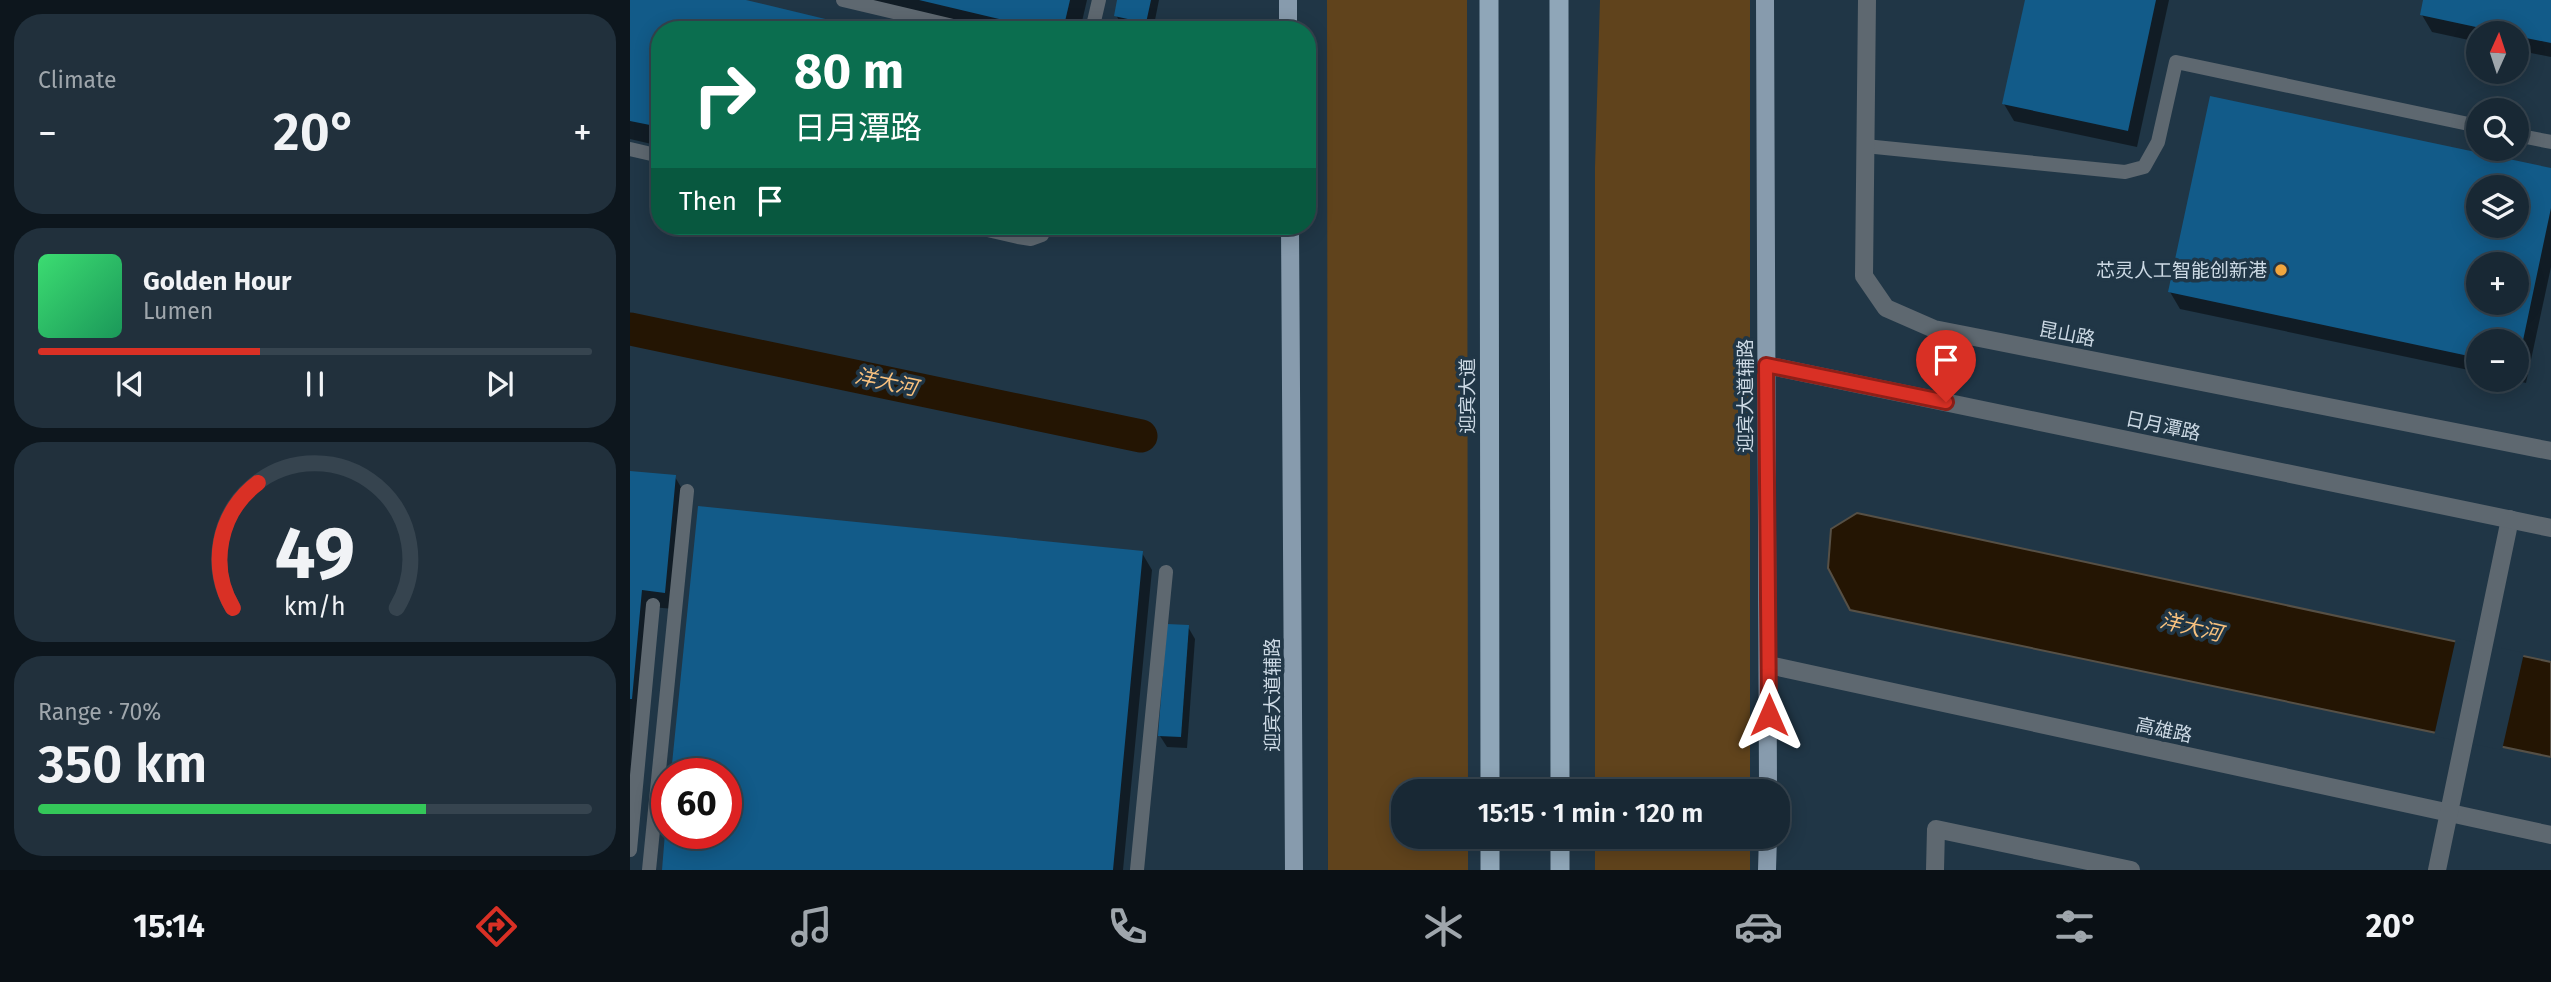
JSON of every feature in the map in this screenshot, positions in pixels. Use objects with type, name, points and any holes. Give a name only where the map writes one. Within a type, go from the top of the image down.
[{"type":"highway","name":"迎宾大道","points":[[1489,0],[1490,779]]},
{"type":"highway","points":[[1559,0],[1560,779]]},
{"type":"highway","points":[[1490,849],[1490,870]]},
{"type":"highway","points":[[1560,849],[1560,870]]},
{"type":"main road","points":[[1288,0],[1288,21]]},
{"type":"main road","name":"迎宾大道辅路","points":[[1765,0],[1768,779]]},
{"type":"main road","name":"迎宾大道辅路","points":[[1290,235],[1294,870]]},
{"type":"main road","points":[[1767,870],[1768,849]]},
{"type":"street","name":"昆山路","points":[[1867,0],[1864,276],[1886,307],[1934,329],[2551,451]]},
{"type":"street","name":"日月潭路","points":[[1766,365],[2551,528]]},
{"type":"street","points":[[2437,870],[2510,519]]},
{"type":"street","name":"高雄路","points":[[1769,665],[2551,835]]},
{"type":"street","points":[[1935,870],[1936,829],[2132,870]]},
{"type":"lane","points":[[843,0],[932,21]]},
{"type":"lane","points":[[1094,21],[1099,0]]},
{"type":"lane","points":[[1865,146],[2125,172],[2144,167],[2158,142],[2176,62],[2466,124]]},
{"type":"lane","points":[[2529,138],[2551,142]]},
{"type":"lane","points":[[630,149],[651,154]]},
{"type":"lane","points":[[1012,235],[1031,239],[1042,235]]},
{"type":"lane","points":[[649,870],[687,491]]},
{"type":"lane","points":[[1138,870],[1166,572]]},
{"type":"lane","points":[[630,850],[653,605]]},
{"type":"shaded area","points":[[1327,0],[1467,0],[1468,779],[1391,779],[1391,849],[1468,849],[1468,870],[1328,870]]},
{"type":"shaded area","points":[[1600,0],[1750,0],[1750,779],[1595,779],[1595,168]]},
{"type":"shaded area","points":[[1595,849],[1750,849],[1750,870],[1595,870]]},
{"type":"water","points":[[1857,513],[2551,662],[2551,757],[1850,610],[1828,568],[1831,529]]},
{"type":"pier","points":[[2456,638],[2524,653],[2502,750],[2434,736]]},
{"type":"building","points":[[630,0],[746,0],[834,21],[651,21],[651,125],[630,121]]},
{"type":"building","points":[[919,0],[1070,0],[1065,21],[1007,21]]},
{"type":"building","points":[[1117,0],[1151,0],[1146,21],[1114,16]]},
{"type":"building","points":[[2025,0],[2156,0],[2128,131],[2002,104]]},
{"type":"building","points":[[2423,0],[2551,0],[2551,43],[2529,39],[2529,21],[2466,21],[2466,25],[2420,15]]},
{"type":"building","points":[[2210,96],[2466,150],[2466,161],[2518,161],[2551,168],[2551,208],[2529,312],[2529,252],[2466,252],[2466,315],[2528,315],[2525,329],[2466,329],[2466,355],[2168,292]]},
{"type":"building","points":[[630,471],[676,475],[665,593],[642,590],[632,699],[630,699]]},
{"type":"building","points":[[698,506],[1143,551],[1113,870],[662,870],[664,849],[742,849],[742,758],[673,758]]},
{"type":"building","points":[[1167,624],[1189,625],[1181,737],[1158,736]]},
{"type":"waterway","name":"洋大河","points":[[630,329],[1141,436]]},
{"type":"place","name":"芯灵人工智能创新港","points":[[2281,270]]},
{"type":"route","points":[[1769,715],[1766,365],[1946,402]]}]
